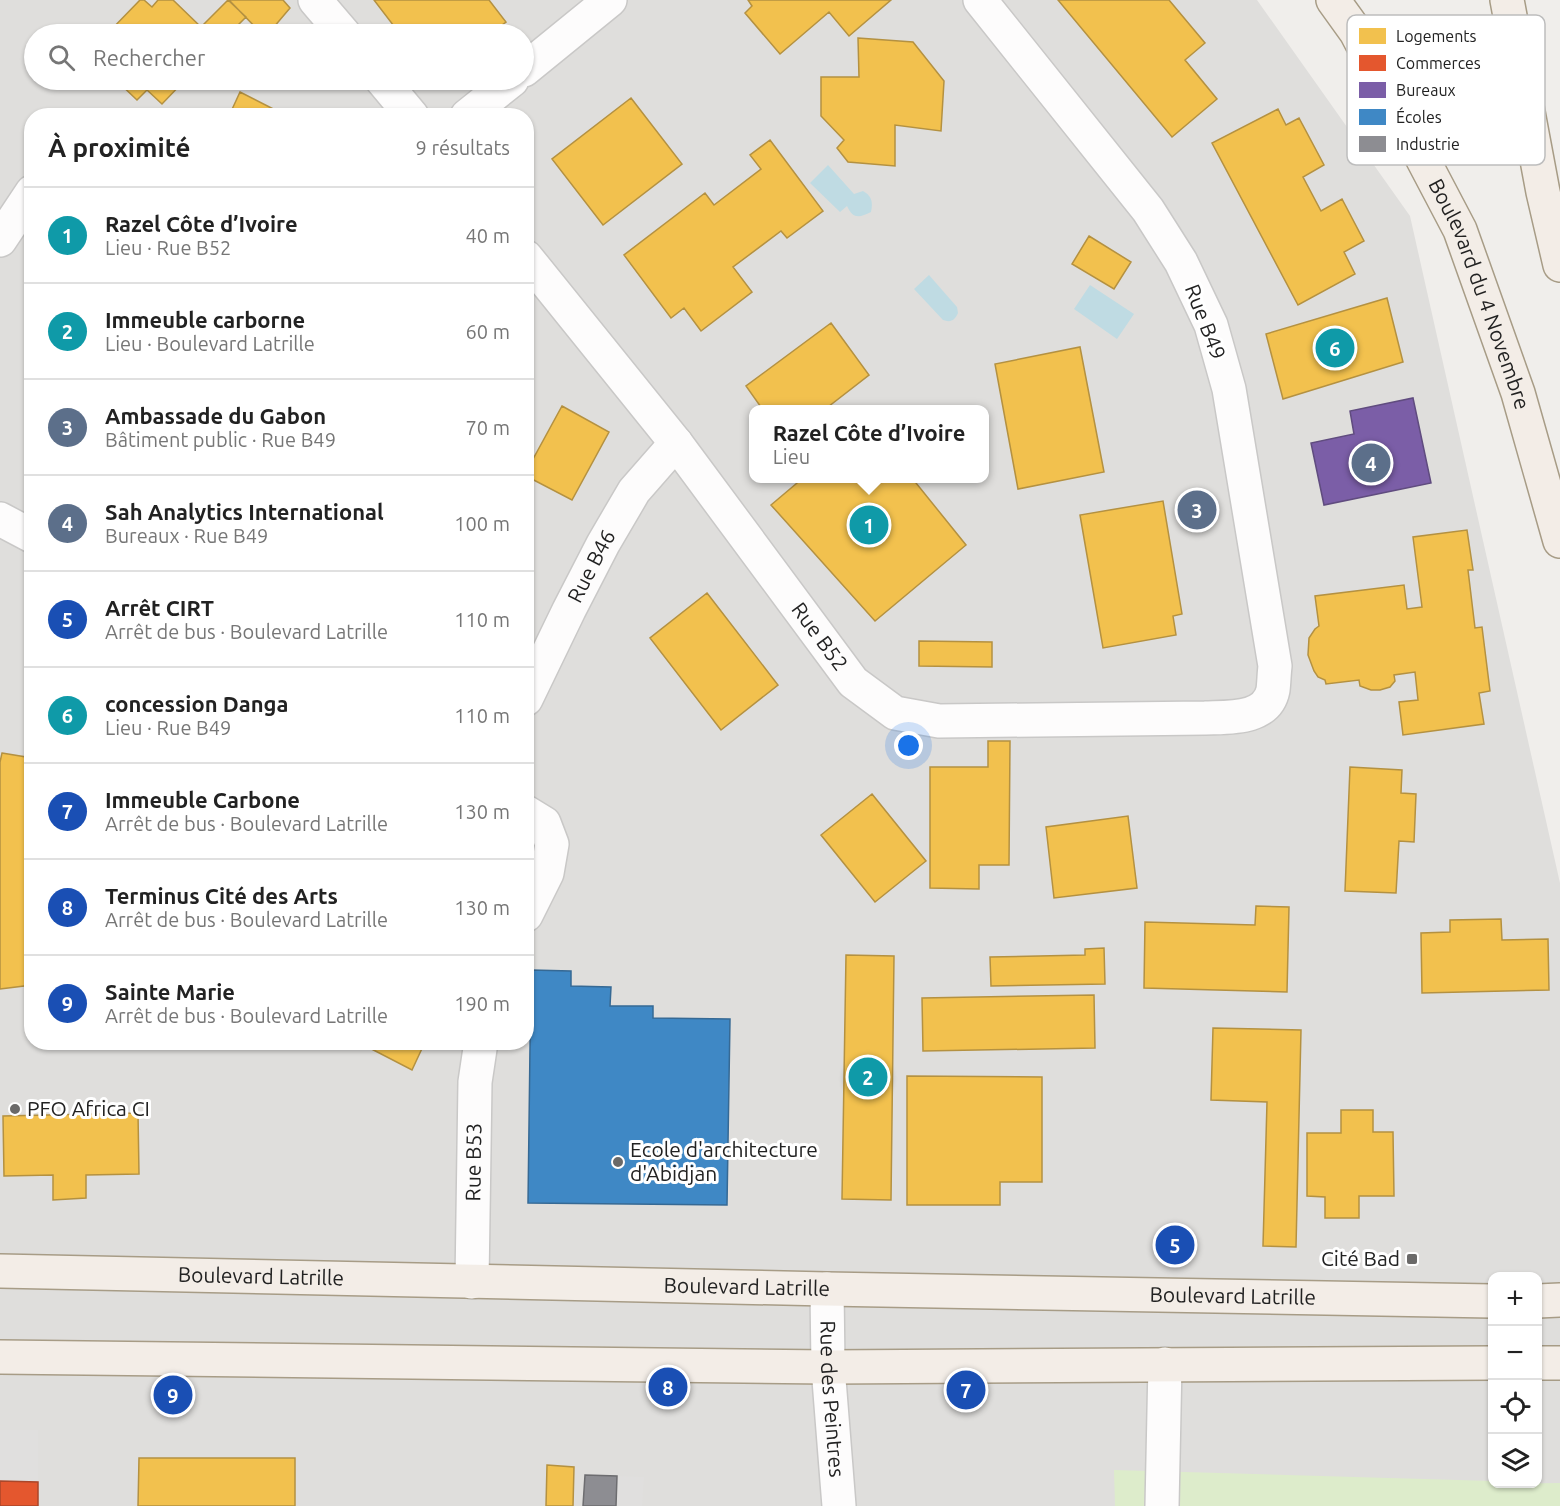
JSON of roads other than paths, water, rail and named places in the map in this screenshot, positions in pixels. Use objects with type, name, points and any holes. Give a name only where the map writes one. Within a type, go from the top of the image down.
[{"type":"main road","name":"Boulevard du 4 Novembre","points":[[1333,0],[1347,19]]},
{"type":"main road","points":[[1507,0],[1510,15]]},
{"type":"main road","name":"Boulevard du 4 Novembre","points":[[1426,165],[1460,230],[1518,393],[1560,541]]},
{"type":"main road","points":[[1538,165],[1560,265]]},
{"type":"main road","name":"Boulevard Latrille","points":[[0,1271],[1488,1301]]},
{"type":"main road","points":[[1542,1300],[1560,1300]]},
{"type":"main road","points":[[0,1357],[828,1367],[1488,1364]]},
{"type":"main road","points":[[1542,1363],[1560,1363]]},
{"type":"street","points":[[315,0],[335,24]]},
{"type":"street","points":[[534,62],[610,0]]},
{"type":"street","name":"Rue B49","points":[[980,0],[1148,210],[1181,262],[1211,325],[1229,389],[1275,666],[1273,692],[1264,707]]},
{"type":"street","points":[[390,90],[405,108]]},
{"type":"street","points":[[477,108],[500,90]]},
{"type":"street","points":[[0,240],[24,204]]},
{"type":"street","name":"Rue B52","points":[[534,267],[676,443],[853,682],[895,713],[939,721],[1205,718],[1246,716],[1264,707]]},
{"type":"street","name":"Rue B46","points":[[534,682],[603,544],[634,491],[676,443]]},
{"type":"street","points":[[0,519],[24,532]]},
{"type":"street","points":[[534,817],[544,823],[552,844],[547,873],[534,899]]},
{"type":"street","name":"Rue B53","points":[[472,1282],[475,1082],[480,1050]]},
{"type":"street","name":"Rue des Peintres","points":[[827,1289],[828,1367],[839,1506]]},
{"type":"street","points":[[1162,1506],[1165,1364]]},
{"type":"water","points":[[828,165],[854,194],[863,191],[870,197],[871,212],[857,216],[847,206],[840,212],[810,183]]},
{"type":"water","points":[[929,275],[957,307],[958,313],[952,320],[943,320],[914,289]]},
{"type":"water","points":[[1090,285],[1134,314],[1117,339],[1074,309]]},
{"type":"place","name":"concession Danga","points":[[1335,348]]},
{"type":"place","name":"Sah Analytics International","points":[[1371,463]]},
{"type":"place","name":"Ambassade du Gabon","points":[[1197,510]]},
{"type":"place","name":"Razel Côte d’Ivoire","points":[[869,525]]},
{"type":"place","name":"Immeuble carborne","points":[[868,1077]]},
{"type":"place","name":"PFO Africa CI","points":[[15,1109]]},
{"type":"place","name":"Ecole d'architecture d'Abidjan","points":[[618,1162]]},
{"type":"place","name":"Arrêt CIRT","points":[[1175,1245]]},
{"type":"place","name":"Cité Bad","points":[[1412,1259]]},
{"type":"place","name":"Terminus Cité des Arts","points":[[668,1387]]},
{"type":"place","name":"Immeuble Carbone","points":[[966,1390]]},
{"type":"place","name":"Sainte Marie","points":[[173,1395]]}]
